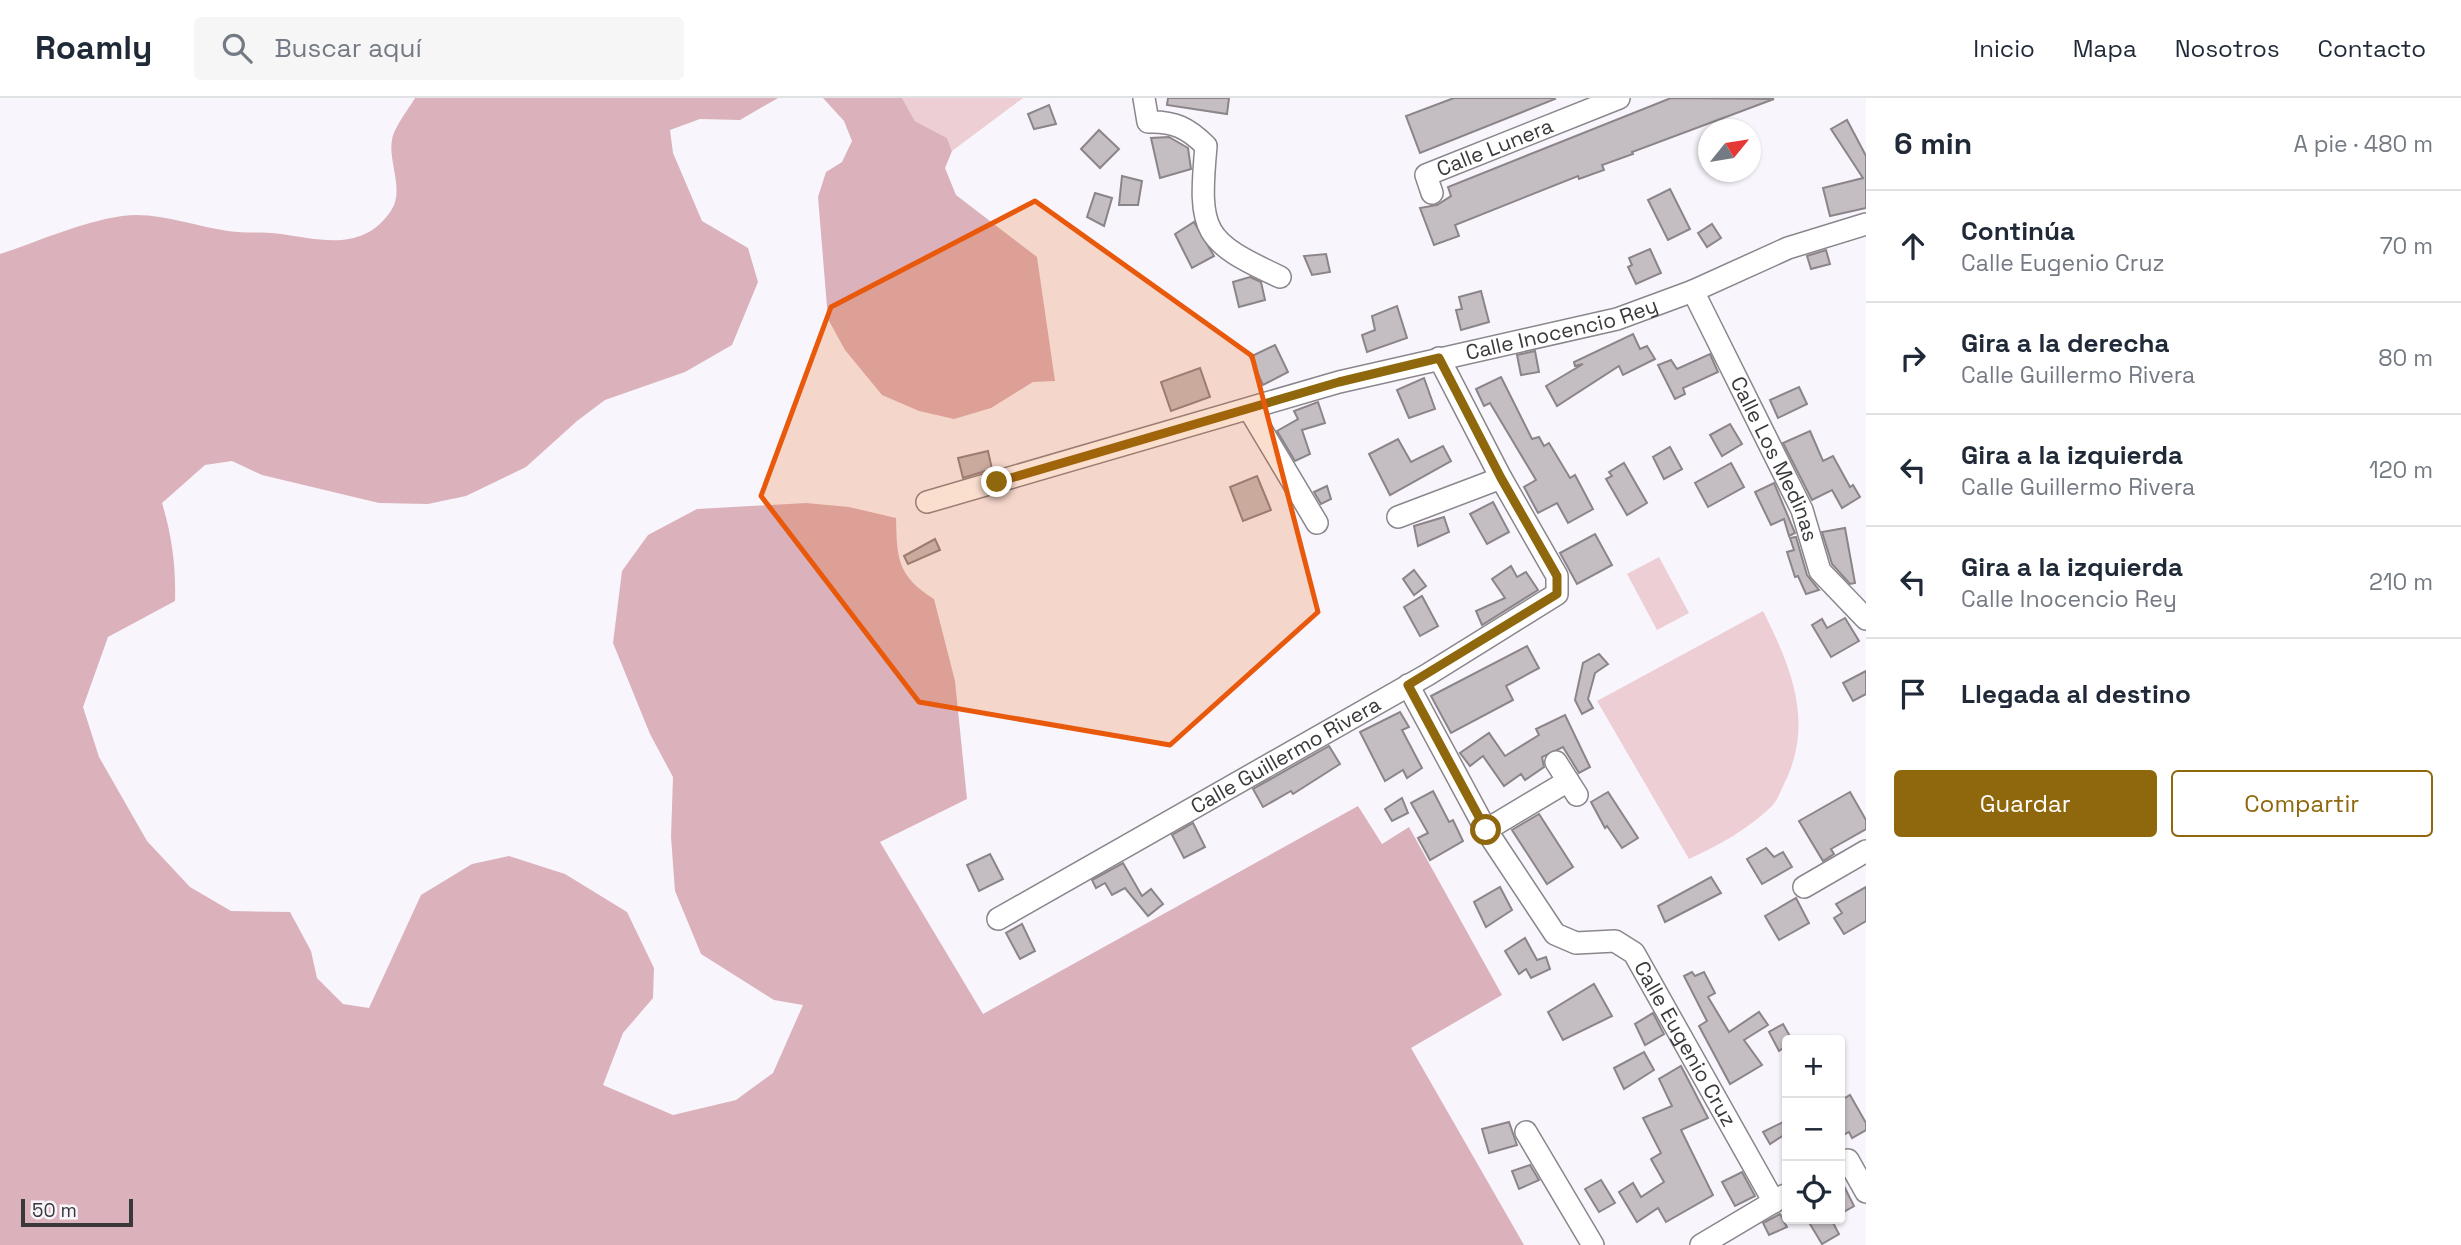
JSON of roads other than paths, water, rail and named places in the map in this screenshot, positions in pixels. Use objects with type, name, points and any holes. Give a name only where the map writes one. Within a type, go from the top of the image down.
[{"type":"street","points":[[1143,98],[1148,122],[1172,122],[1190,130],[1206,146],[1205,211],[1210,232],[1218,244],[1235,256],[1280,277]]},
{"type":"street","name":"Calle Lunera","points":[[1432,193],[1426,175],[1619,98]]},
{"type":"street","name":"Calle Inocencio Rey","points":[[928,502],[1249,409],[1439,358],[1617,319],[1693,291],[1788,248],[1866,224]]},
{"type":"street","name":"Calle Los Medinas","points":[[1693,291],[1802,510],[1820,571],[1866,619]]},
{"type":"street","name":"Calle Guillermo Rivera","points":[[998,919],[1408,685],[1557,594],[1557,576],[1501,478],[1439,358]]},
{"type":"street","points":[[1249,409],[1317,523]]},
{"type":"street","points":[[1398,517],[1501,478]]},
{"type":"street","name":"Calle Eugenio Cruz","points":[[1408,685],[1486,830],[1555,934],[1576,943],[1615,941],[1634,953],[1781,1198]]},
{"type":"street","points":[[1486,830],[1573,788],[1556,762]]},
{"type":"street","points":[[1804,887],[1864,857]]},
{"type":"street","points":[[1525,1132],[1592,1245]]},
{"type":"street","points":[[1851,1158],[1866,1192]]},
{"type":"street","points":[[1700,1245],[1781,1198]]}]
